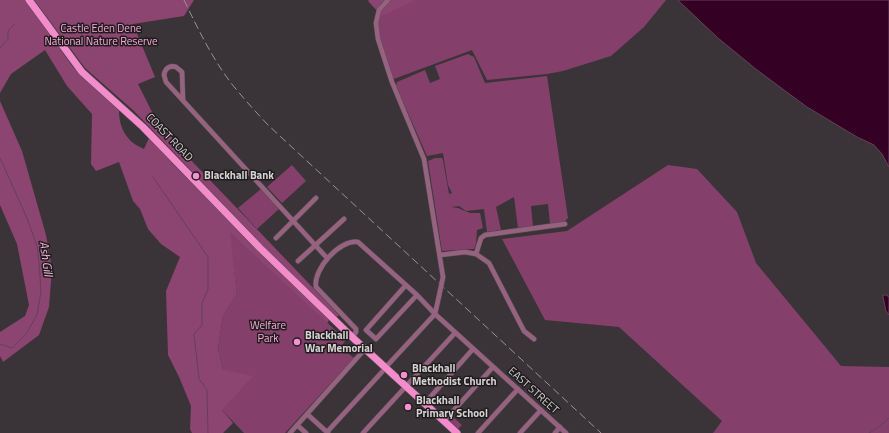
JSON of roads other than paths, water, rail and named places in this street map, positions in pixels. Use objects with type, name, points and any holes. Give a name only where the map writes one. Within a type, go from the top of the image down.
[{"type":"main road","name":"COAST ROAD","points":[[29,0],[82,72],[143,127],[260,248],[365,349],[384,370],[425,403],[454,432]]},
{"type":"street","points":[[307,414],[328,433],[435,314],[443,277],[424,159],[392,82],[378,39],[376,23],[379,10],[388,0]]},
{"type":"street","points":[[183,100],[182,72],[180,68],[172,66],[166,69],[164,77],[166,82],[327,258],[319,271],[315,282],[316,287],[354,326],[356,332],[352,337]]},
{"type":"street","points":[[276,238],[316,198]]},
{"type":"street","points":[[298,261],[344,219]]},
{"type":"street","points":[[476,254],[481,238],[485,235],[565,224]]},
{"type":"street","name":"EAST STREET","points":[[327,258],[345,245],[354,241],[358,242],[417,294],[455,333],[566,433]]},
{"type":"street","points":[[440,255],[465,252],[476,254],[489,263],[524,331],[534,339]]},
{"type":"street","points":[[406,285],[366,330],[376,339],[417,294]]},
{"type":"street","points":[[363,433],[455,333]]},
{"type":"street","points":[[290,433],[365,349]]},
{"type":"street","points":[[425,403],[473,349]]},
{"type":"street","points":[[444,421],[493,367]]},
{"type":"street","points":[[478,433],[518,389]]},
{"type":"street","points":[[520,433],[541,410]]},
{"type":"street","points":[[297,425],[306,433]]},
{"type":"street","points":[[555,433],[560,428]]},
{"type":"waterway","name":"Ash Gill","points":[[0,48],[8,39],[8,31],[15,24]]},
{"type":"waterway","name":"Ash Gill","points":[[0,158],[27,218],[37,246],[41,292],[37,315],[26,334],[12,348],[0,344]]},
{"type":"waterway","points":[[153,177],[208,257],[208,289],[202,303],[202,325],[194,334],[199,379],[207,390],[208,433]]},
{"type":"waterway","points":[[869,433],[889,418]]},
{"type":"railway","points":[[184,0],[206,43],[224,73],[240,94],[268,125],[601,433]]},
{"type":"place","name":"Blackhall Bank","points":[[196,176]]},
{"type":"place","name":"Blackhall War Memorial","points":[[297,342]]},
{"type":"place","name":"Blackhall Methodist Church","points":[[404,375]]},
{"type":"place","name":"Blackhall Primary School","points":[[408,407]]},
{"type":"park label","name":"Castle Eden Dene National Nature Reserve","points":[[101,35]]},
{"type":"park label","name":"Welfare Park","points":[[268,332]]}]
